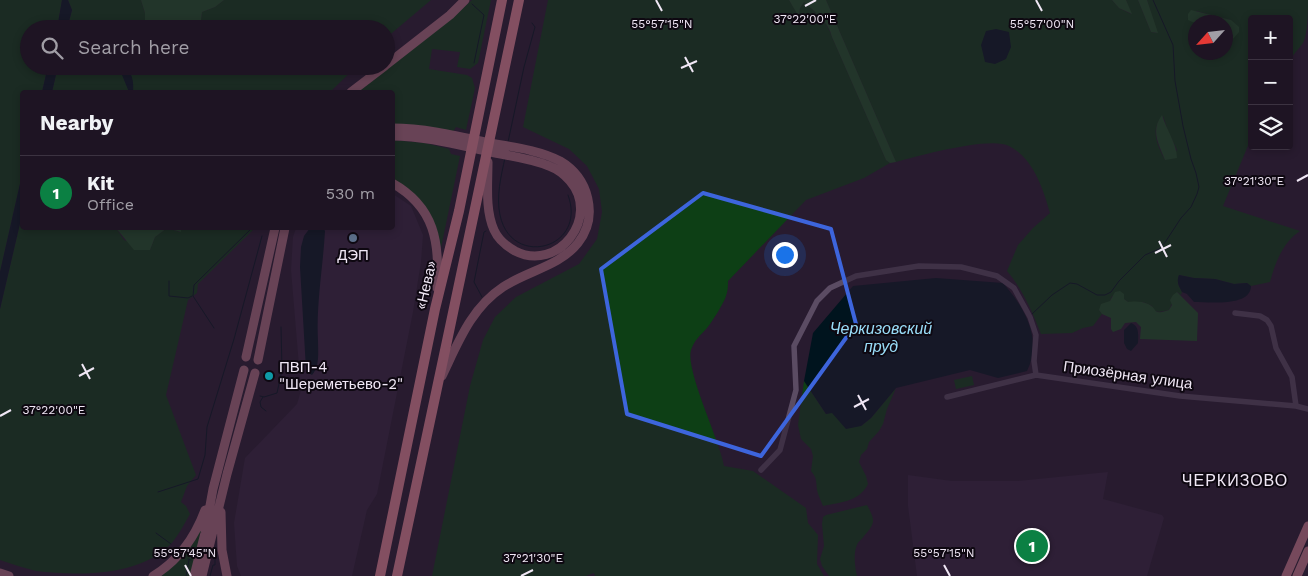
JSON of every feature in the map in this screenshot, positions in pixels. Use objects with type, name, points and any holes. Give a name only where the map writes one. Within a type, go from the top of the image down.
[{"type":"highway","name":"«Нева»","points":[[380,576],[435,309],[459,210],[502,0]]},
{"type":"highway","points":[[397,576],[519,0]]},
{"type":"highway","points":[[1286,576],[1308,526]]},
{"type":"highway","points":[[1297,576],[1308,551]]},
{"type":"main road","points":[[395,59],[450,15],[465,0]]},
{"type":"main road","points":[[354,90],[374,75]]},
{"type":"main road","points":[[395,128],[405,128],[517,153],[550,157],[577,175],[589,204],[588,223],[577,244],[564,256],[504,286],[488,298],[479,308],[465,328],[436,388]]},
{"type":"main road","points":[[395,136],[451,139]]},
{"type":"main road","points":[[487,154],[490,214],[494,231],[506,245],[520,253],[536,256],[551,253],[565,245],[575,232],[581,215],[579,197],[570,181],[557,170],[517,153]]},
{"type":"main road","points":[[395,186],[412,196],[423,208],[432,224],[436,241],[438,274],[435,309]]},
{"type":"main road","points":[[246,356],[275,230]]},
{"type":"main road","points":[[258,360],[285,230]]},
{"type":"main road","points":[[194,576],[205,533],[213,489],[244,370]]},
{"type":"main road","points":[[202,576],[255,373]]},
{"type":"main road","points":[[153,576],[177,557],[185,547],[202,519],[213,489]]},
{"type":"main road","points":[[221,499],[222,550],[227,576]]},
{"type":"main road","points":[[0,573],[9,576]]},
{"type":"street","points":[[761,470],[780,450],[796,390],[794,346],[817,301],[830,288],[856,276],[919,266],[961,267],[997,276],[1014,288],[1030,317],[1036,335],[1034,361],[1036,375]]},
{"type":"street","points":[[1235,313],[1260,316],[1267,320],[1271,326],[1276,348],[1292,377],[1296,406]]},
{"type":"street","name":"Приозёрная улица","points":[[947,397],[1036,375],[1180,396],[1296,406],[1308,409]]},
{"type":"highlighted area","points":[[703,193],[831,229],[856,324],[761,456],[627,414],[601,269]]},
{"type":"shaded area","points":[[395,195],[411,206],[423,235],[413,312],[377,494],[367,510],[352,576],[241,576],[237,566],[234,523],[245,458],[297,404],[301,390],[291,270],[293,237],[295,230],[395,230]]},
{"type":"shaded area","points":[[1108,472],[1103,499],[1162,515],[1164,518],[1147,576],[917,576],[908,506],[908,475],[952,481],[1018,481]]},
{"type":"green space","points":[[0,0],[62,0],[59,20],[20,20],[20,75],[46,75],[42,90],[20,90],[20,184],[0,272]]},
{"type":"green space","points":[[68,0],[141,0],[145,20],[69,20],[72,10]]},
{"type":"green space","points":[[141,0],[224,0],[215,7],[202,12],[201,20],[145,20]]},
{"type":"green space","points":[[224,0],[431,0],[395,30],[395,20],[201,20],[202,12],[215,7]]},
{"type":"green space","points":[[472,0],[491,0],[478,63],[470,69],[457,67],[460,52],[432,49],[429,69],[467,75],[472,78],[475,88],[466,130],[456,127],[453,132],[395,125],[395,90],[361,90],[380,75],[395,75],[395,63]]},
{"type":"green space","points":[[548,0],[789,0],[799,16],[800,8],[804,2],[821,18],[830,31],[886,160],[890,163],[864,178],[806,200],[728,281],[725,299],[691,350],[693,373],[724,466],[753,471],[806,508],[808,523],[818,535],[817,564],[824,576],[595,576],[594,573],[586,576],[432,576],[470,386],[483,340],[495,317],[516,297],[579,264],[597,239],[602,212],[599,189],[587,166],[569,149],[523,127]]},
{"type":"green space","points":[[789,0],[826,0],[896,162],[890,163],[886,160],[828,26],[804,2],[800,8],[799,17]]},
{"type":"green space","points":[[826,0],[1112,0],[1119,8],[1131,14],[1126,0],[1138,0],[1151,32],[1157,33],[1147,0],[1308,0],[1305,39],[1293,55],[1293,15],[1248,15],[1248,146],[1223,206],[1300,231],[1280,253],[1270,282],[1251,286],[1247,283],[1234,284],[1215,279],[1179,275],[1178,284],[1182,292],[1181,295],[1177,292],[1169,310],[1154,311],[1152,306],[1143,302],[1128,302],[1112,296],[1110,301],[1099,310],[1102,314],[1093,326],[1072,333],[1041,334],[1027,301],[1007,271],[1018,245],[1050,213],[1040,184],[1031,166],[1017,151],[1009,146],[1000,144],[971,145],[896,162]],"holes":[[[1163,116],[1177,150],[1165,160],[1156,138],[1156,126]]]},
{"type":"green space","points":[[1112,0],[1126,0],[1132,14],[1119,8]]},
{"type":"green space","points":[[1138,0],[1147,0],[1158,33],[1151,32]]},
{"type":"green space","points":[[1191,10],[1211,15],[1188,15]]},
{"type":"green space","points":[[1233,22],[1239,27],[1239,32],[1233,39]]},
{"type":"green space","points":[[56,75],[348,75],[332,90],[52,90]]},
{"type":"green space","points":[[1162,115],[1175,147],[1177,158],[1165,160],[1158,143],[1156,132],[1158,121]]},
{"type":"green space","points":[[395,140],[425,143],[449,149],[451,154],[460,156],[441,248],[436,227],[426,208],[403,185],[395,181]]},
{"type":"green space","points":[[20,224],[20,230],[117,230],[124,240],[150,250],[155,237],[164,230],[180,232],[180,230],[253,230],[198,284],[197,293],[188,300],[166,395],[196,475],[187,486],[181,502],[186,506],[190,514],[178,535],[169,546],[156,556],[124,568],[107,572],[89,573],[36,571],[0,560],[0,309]]},
{"type":"green space","points":[[118,230],[164,230],[155,237],[150,250],[134,250]]},
{"type":"green space","points":[[1120,291],[1128,302],[1146,303],[1157,312],[1169,310],[1172,305],[1170,300],[1177,292],[1198,313],[1197,341],[1140,339],[1141,327],[1136,322],[1125,323],[1121,329],[1113,332],[1111,329],[1111,318],[1102,314],[1099,310],[1101,304],[1110,301],[1115,292]]},
{"type":"green space","points":[[972,376],[974,385],[956,389],[954,380]]},
{"type":"green space","points":[[804,381],[826,414],[832,412],[861,426],[871,418],[896,388],[883,424],[861,455],[859,462],[868,484],[855,498],[823,506],[815,478],[811,471],[813,456],[811,449],[801,439],[798,425]]},
{"type":"green space","points":[[867,505],[872,514],[873,521],[871,528],[858,542],[856,548],[857,576],[829,576],[822,566],[820,559],[824,546],[823,517]]},
{"type":"green space","points":[[202,527],[191,576],[161,576],[188,551]]},
{"type":"water","points":[[62,0],[68,0],[72,10],[69,20],[59,20]]},
{"type":"water","points":[[996,29],[1009,32],[1011,47],[1006,59],[995,64],[985,62],[981,45],[986,31]]},
{"type":"water","points":[[46,75],[56,75],[52,90],[42,90]]},
{"type":"water","points":[[122,75],[131,75],[132,77],[133,90],[128,90]]},
{"type":"water","points":[[20,184],[20,224],[0,309],[0,272]]},
{"type":"water","points":[[308,230],[325,231],[318,313],[318,359],[312,375],[306,369],[300,267],[301,247],[304,236]]},
{"type":"water","points":[[1179,275],[1215,279],[1234,284],[1247,283],[1251,286],[1249,293],[1237,300],[1228,302],[1194,302],[1187,294],[1182,292],[1178,282]]},
{"type":"water","name":"Черкизовский пруд","points":[[936,278],[1003,283],[1018,302],[1029,324],[1032,335],[1033,347],[1027,371],[998,378],[970,370],[896,388],[871,418],[861,426],[846,429],[832,413],[826,414],[804,381],[813,333],[853,286]]},
{"type":"water","points":[[1131,323],[1136,326],[1138,343],[1131,351],[1127,349],[1124,343],[1124,330]]},
{"type":"waterway","points":[[1031,315],[1052,295],[1070,283],[1077,284],[1097,295],[1105,295],[1111,292],[1119,281],[1145,255],[1159,249],[1164,244],[1181,218],[1191,207],[1197,194],[1199,187],[1183,126],[1175,81],[1173,45],[1153,0]]},
{"type":"waterway","points":[[472,4],[484,15],[474,63]]},
{"type":"waterway","points":[[508,142],[524,67],[535,27],[532,23]]},
{"type":"waterway","points":[[505,158],[500,186],[500,215],[507,232],[518,242],[532,247],[546,245],[558,239],[567,228],[571,214],[568,195]]},
{"type":"waterway","points":[[214,328],[193,296],[194,285],[250,230]]},
{"type":"waterway","points":[[482,297],[474,282],[484,232],[486,231]]},
{"type":"waterway","points":[[158,492],[198,479],[205,455],[207,427],[234,339],[262,236]]},
{"type":"waterway","points":[[169,281],[169,296],[188,298],[192,296]]},
{"type":"waterway","points":[[260,396],[264,397],[277,393],[282,370],[281,327]]},
{"type":"waterway","points":[[263,397],[260,402],[261,407],[266,411]]},
{"type":"waterway","points":[[156,533],[171,544]]},
{"type":"waterway","points":[[210,576],[213,565],[215,565],[216,556]]},
{"type":"waterway","points":[[186,576],[189,560]]},
{"type":"place","name":"ДЭП","points":[[353,238]]},
{"type":"place","name":"ПВП-4 \"Шереметьево-2\"","points":[[269,376]]},
{"type":"place","name":"Kit","points":[[1032,546]]},
{"type":"district","name":"ЧЕРКИЗОВО","points":[[1235,480]]}]
